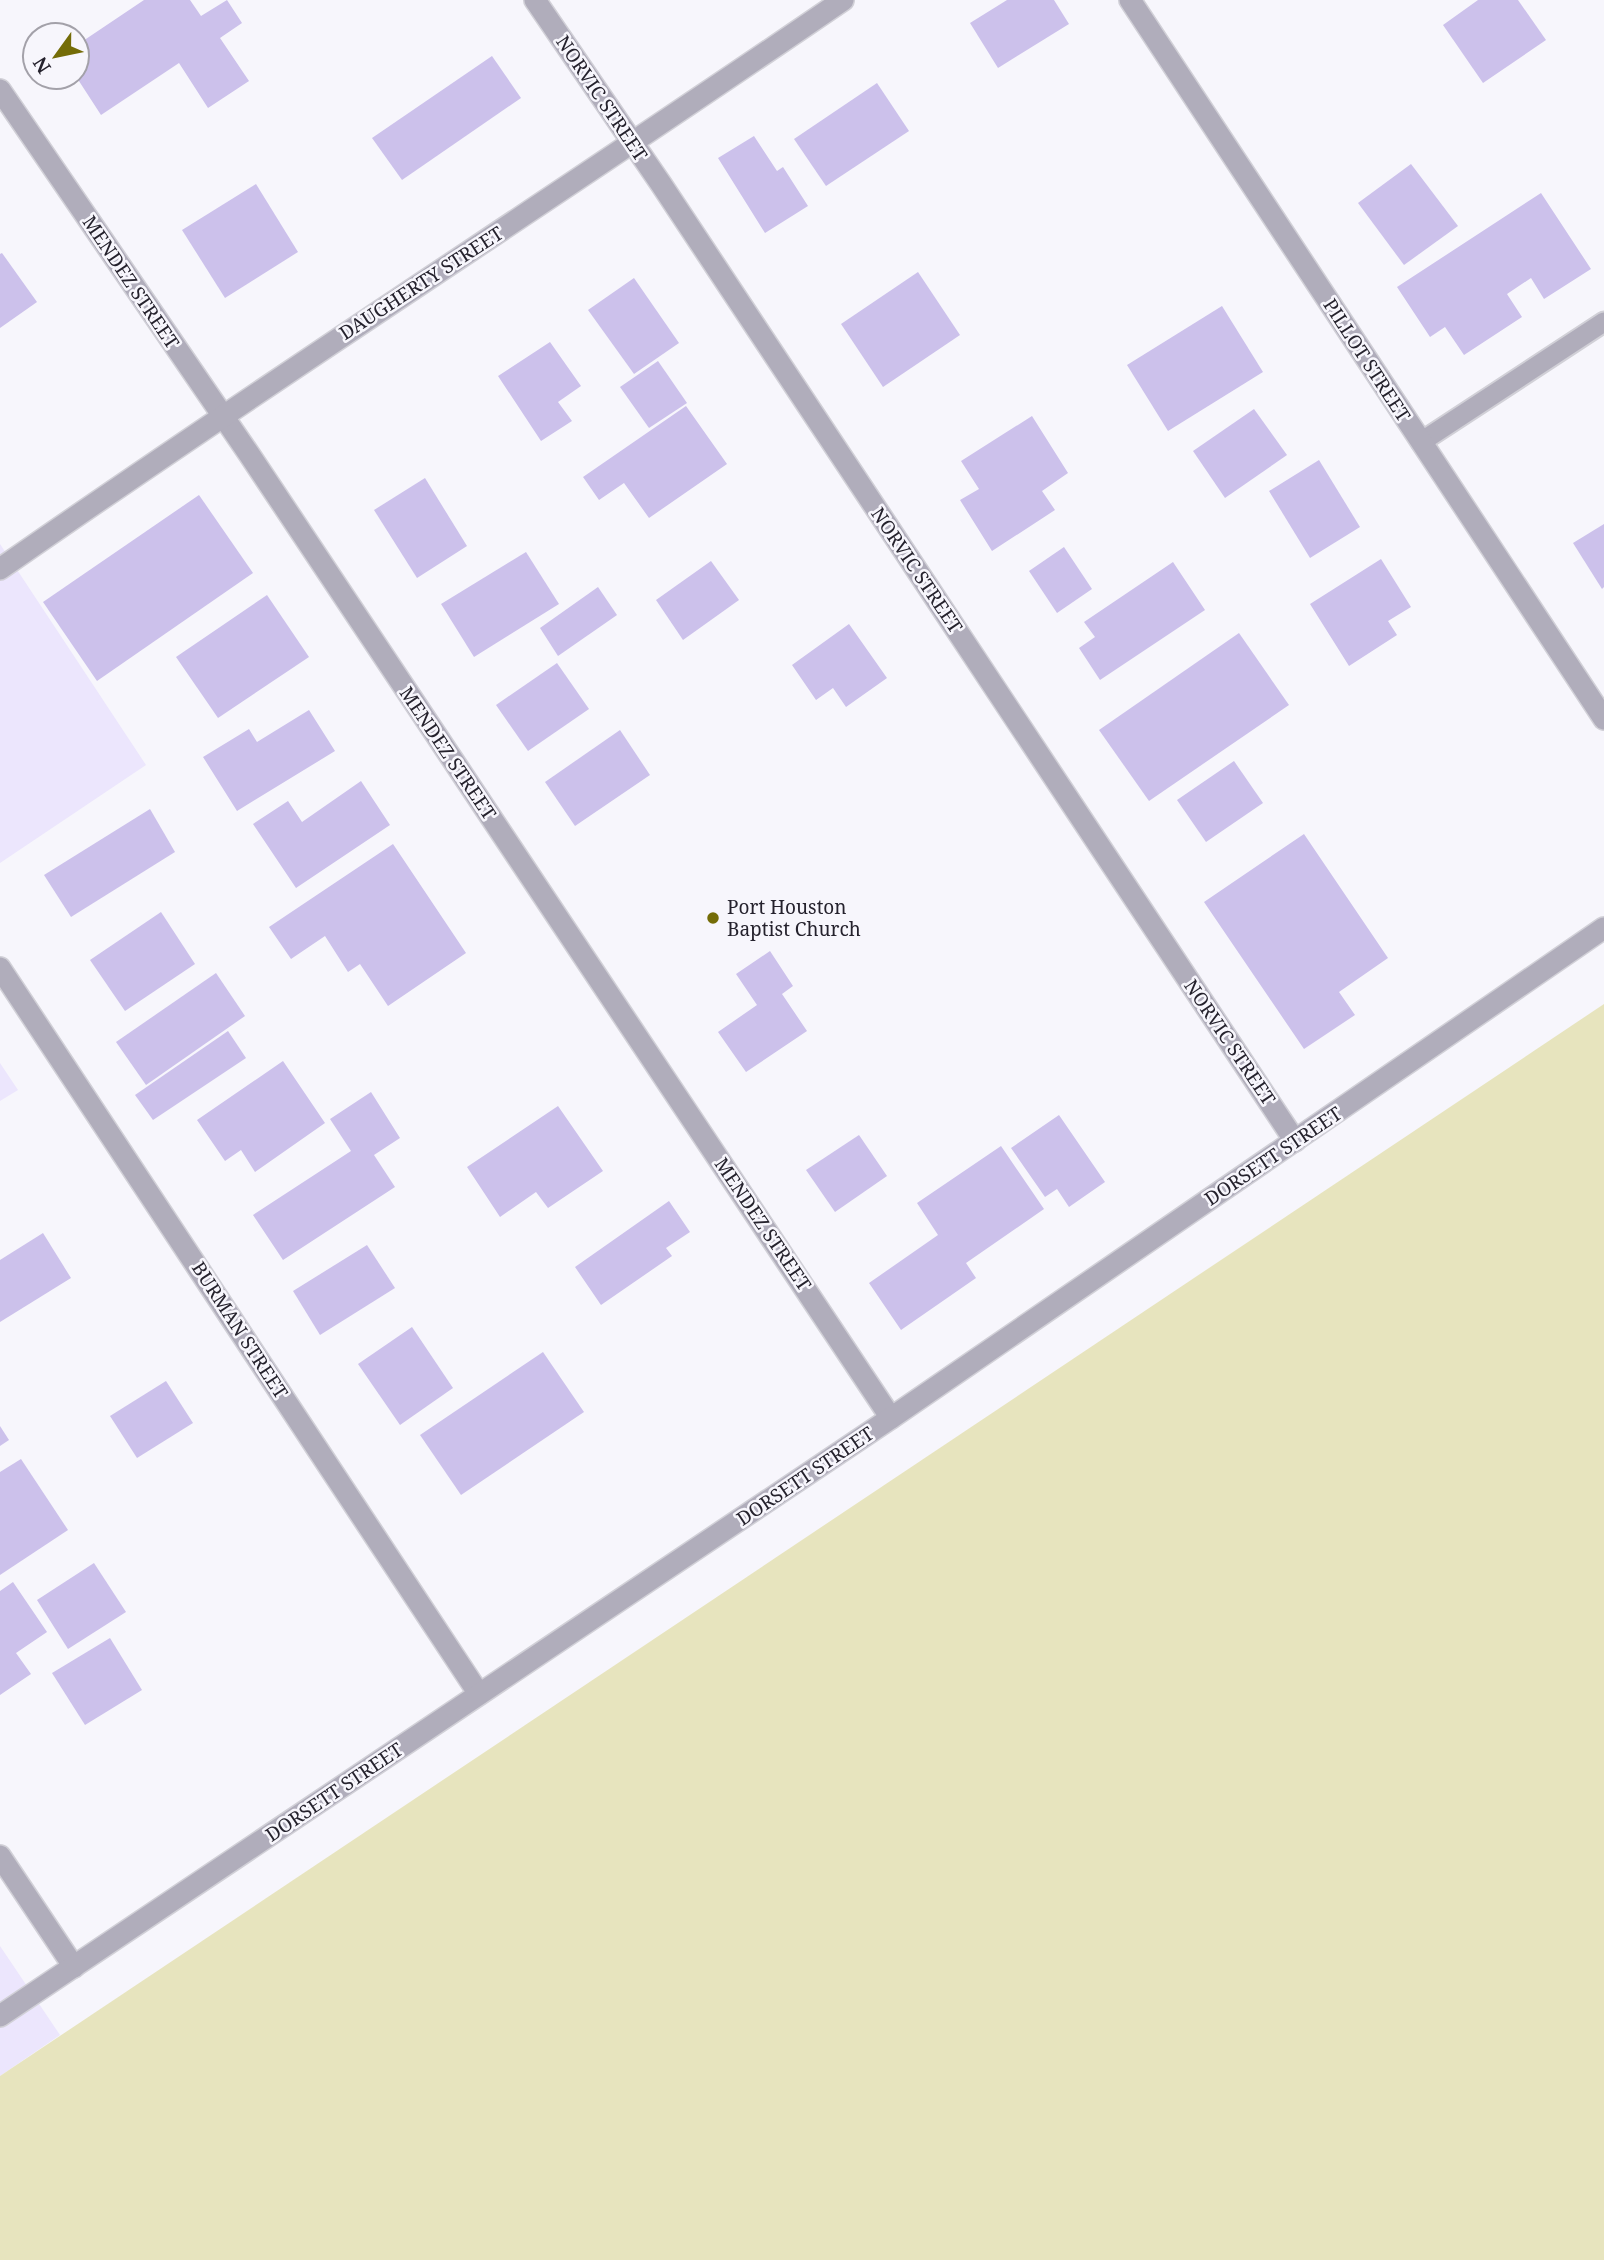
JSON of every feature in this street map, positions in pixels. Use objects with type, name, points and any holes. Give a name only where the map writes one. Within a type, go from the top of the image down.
[{"type":"street","name":"NORVIC STREET","points":[[536,0],[1295,1141]]},
{"type":"street","name":"DAUGHERTY STREET","points":[[0,569],[222,414],[633,144],[843,0]]},
{"type":"street","name":"PILLOT STREET","points":[[1130,0],[1604,719]]},
{"type":"street","name":"MENDEZ STREET","points":[[0,90],[222,414],[891,1418]]},
{"type":"street","name":"DORSETT STREET","points":[[0,2015],[891,1418],[1604,929]]},
{"type":"street","name":"BURMAN STREET","points":[[0,968],[479,1693]]},
{"type":"street","points":[[0,1856],[74,1967]]},
{"type":"lane","points":[[1421,442],[1604,322]]},
{"type":"shaded area","points":[[0,544],[146,765],[0,863]]},
{"type":"shaded area","points":[[1604,1004],[1604,2260],[0,2260],[0,2076]]},
{"type":"shaded area","points":[[0,1063],[18,1090],[0,1101]]},
{"type":"shaded area","points":[[0,1946],[60,2035],[0,2076]]},
{"type":"building","points":[[144,0],[190,0],[201,16],[227,0],[242,23],[220,38],[249,81],[208,108],[179,63],[101,115],[85,91],[91,91],[91,36]]},
{"type":"building","points":[[1007,0],[1054,0],[1069,24],[998,68],[970,23]]},
{"type":"building","points":[[1478,0],[1518,0],[1546,40],[1483,83],[1443,25]]},
{"type":"building","points":[[492,56],[521,98],[402,180],[372,138]]},
{"type":"building","points":[[877,83],[909,131],[826,186],[794,139]]},
{"type":"building","points":[[754,136],[777,171],[783,167],[808,206],[765,233],[718,158]]},
{"type":"building","points":[[1411,164],[1458,226],[1404,265],[1358,203]]},
{"type":"building","points":[[256,184],[298,252],[225,298],[182,230]]},
{"type":"building","points":[[1541,193],[1591,269],[1544,299],[1531,278],[1507,294],[1522,317],[1464,355],[1445,327],[1430,337],[1397,287]]},
{"type":"building","points":[[2,253],[37,302],[0,328],[0,254]]},
{"type":"building","points":[[918,272],[960,335],[883,387],[841,324]]},
{"type":"building","points":[[634,278],[679,343],[634,374],[588,310]]},
{"type":"building","points":[[1222,306],[1263,372],[1168,431],[1127,365]]},
{"type":"building","points":[[550,342],[581,386],[558,402],[572,421],[541,441],[498,376]]},
{"type":"building","points":[[658,361],[687,403],[649,428],[620,387]]},
{"type":"building","points":[[686,406],[727,464],[649,518],[624,483],[599,500],[583,477]]},
{"type":"building","points":[[1254,409],[1287,455],[1225,498],[1193,451]]},
{"type":"building","points":[[1032,416],[1068,473],[1042,491],[1055,510],[992,551],[960,500],[979,489],[961,461]]},
{"type":"building","points":[[1319,460],[1360,527],[1310,558],[1269,491]]},
{"type":"building","points":[[425,478],[467,546],[417,578],[374,510]]},
{"type":"building","points":[[199,495],[253,573],[97,681],[43,602]]},
{"type":"building","points":[[1604,524],[1604,587],[1602,589],[1573,543]]},
{"type":"building","points":[[1064,547],[1092,589],[1057,613],[1029,571]]},
{"type":"building","points":[[526,552],[559,604],[474,657],[441,604]]},
{"type":"building","points":[[1381,559],[1411,607],[1388,621],[1397,635],[1349,666],[1310,604]]},
{"type":"building","points":[[711,561],[739,600],[683,640],[656,600]]},
{"type":"building","points":[[1173,562],[1205,610],[1100,680],[1079,648],[1095,637],[1084,622]]},
{"type":"building","points":[[598,587],[617,615],[558,656],[540,628]]},
{"type":"building","points":[[267,595],[309,657],[218,718],[176,657]]},
{"type":"building","points":[[849,624],[887,678],[846,707],[833,688],[816,700],[792,665]]},
{"type":"building","points":[[1239,633],[1289,705],[1149,801],[1099,730]]},
{"type":"building","points":[[557,663],[589,709],[528,751],[496,705]]},
{"type":"building","points":[[309,710],[335,751],[237,811],[203,757],[249,729],[257,742]]},
{"type":"building","points":[[620,730],[650,775],[575,826],[545,782]]},
{"type":"building","points":[[1234,761],[1263,803],[1206,842],[1177,800]]},
{"type":"building","points":[[361,781],[390,825],[296,888],[253,824],[288,801],[302,822]]},
{"type":"building","points":[[150,809],[175,852],[71,917],[44,875]]},
{"type":"building","points":[[1304,834],[1388,958],[1339,992],[1355,1015],[1304,1049],[1204,902]]},
{"type":"building","points":[[393,844],[466,953],[388,1006],[360,964],[348,972],[325,936],[291,959],[269,927]]},
{"type":"building","points":[[161,912],[195,964],[125,1011],[90,960]]},
{"type":"building","points":[[770,951],[793,986],[782,994],[807,1031],[746,1072],[718,1032],[757,1005],[736,974]]},
{"type":"building","points":[[216,973],[245,1016],[146,1085],[116,1042]]},
{"type":"building","points":[[228,1031],[246,1058],[153,1120],[135,1095]]},
{"type":"building","points":[[283,1061],[325,1123],[255,1172],[241,1150],[225,1161],[197,1120]]},
{"type":"building","points":[[371,1092],[400,1138],[374,1155],[395,1187],[283,1260],[253,1215],[351,1151],[330,1119]]},
{"type":"building","points":[[558,1106],[603,1171],[548,1208],[536,1192],[500,1217],[467,1167]]},
{"type":"building","points":[[1059,1115],[1105,1182],[1069,1207],[1057,1189],[1045,1197],[1011,1148]]},
{"type":"building","points":[[859,1135],[887,1176],[835,1212],[806,1170]]},
{"type":"building","points":[[1001,1146],[1044,1209],[966,1263],[976,1278],[901,1330],[869,1283],[938,1235],[917,1203]]},
{"type":"building","points":[[669,1201],[690,1232],[666,1248],[672,1256],[601,1305],[575,1267]]},
{"type":"building","points":[[43,1233],[71,1278],[0,1322],[0,1260]]},
{"type":"building","points":[[367,1245],[395,1288],[320,1335],[293,1291]]},
{"type":"building","points":[[412,1327],[453,1388],[400,1425],[358,1364]]},
{"type":"building","points":[[543,1352],[584,1412],[461,1495],[420,1435]]},
{"type":"building","points":[[166,1381],[193,1423],[137,1458],[110,1416]]},
{"type":"building","points":[[0,1426],[9,1440],[0,1446]]},
{"type":"building","points":[[21,1459],[68,1530],[0,1575],[0,1472]]},
{"type":"building","points":[[94,1563],[126,1612],[68,1649],[37,1600]]},
{"type":"building","points":[[13,1582],[47,1632],[16,1653],[31,1674],[0,1695],[0,1591]]},
{"type":"building","points":[[110,1638],[142,1690],[85,1725],[52,1673]]},
{"type":"place","name":"Port Houston Baptist Church","points":[[713,918]]}]
